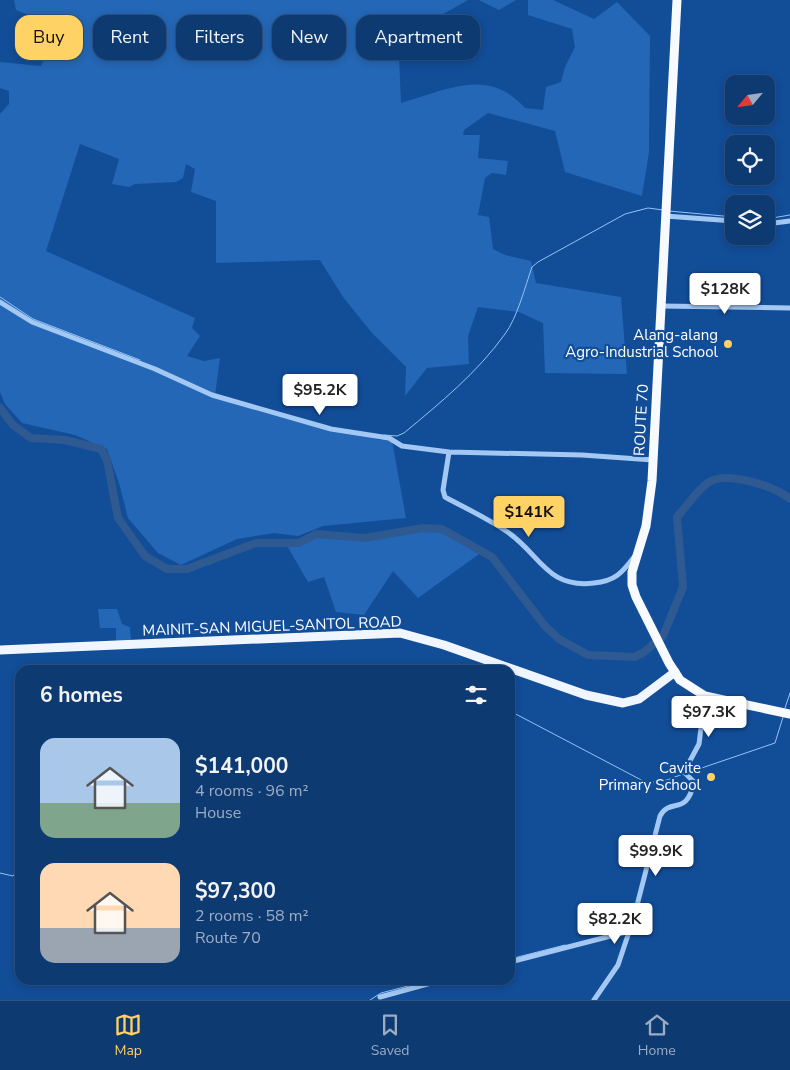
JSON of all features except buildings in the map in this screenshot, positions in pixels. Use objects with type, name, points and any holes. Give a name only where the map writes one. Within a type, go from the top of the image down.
[{"type":"highway","name":"ROUTE 70","points":[[677,0],[653,460],[646,526],[632,572],[632,585],[644,614],[669,663],[680,680],[705,696],[790,714]]},
{"type":"main road","name":"MAINIT-SAN MIGUEL-SANTOL ROAD","points":[[0,650],[400,633],[444,645],[501,665]]},
{"type":"main road","name":"MAINIT-SAN MIGUEL-SANTOL ROAD","points":[[515,670],[586,695],[623,703],[640,699],[675,672]]},
{"type":"street","points":[[665,215],[725,220]]},
{"type":"street","points":[[775,223],[790,221]]},
{"type":"street","points":[[0,302],[32,322],[155,369],[218,397],[331,429],[389,438],[402,446],[449,452],[582,455],[653,460]]},
{"type":"street","points":[[660,306],[790,308]]},
{"type":"street","points":[[449,452],[443,490],[445,497],[507,532],[557,578],[577,585],[607,582],[623,572],[639,550]]},
{"type":"street","points":[[594,1000],[618,965],[630,932],[660,816],[665,809],[684,804],[691,796],[694,782],[684,773],[697,751],[705,696]]},
{"type":"street","points":[[515,961],[630,932]]},
{"type":"street","points":[[380,997],[424,985]]},
{"type":"shaded area","points":[[14,0],[468,0],[441,15],[356,15],[356,60],[399,60],[401,103],[450,88],[481,85],[496,88],[511,95],[525,108],[543,110],[546,87],[561,82],[565,67],[575,47],[572,29],[528,15],[528,0],[553,0],[594,19],[617,2],[650,36],[649,152],[642,196],[565,172],[555,131],[488,113],[464,130],[463,135],[480,135],[478,158],[508,161],[506,175],[492,173],[485,178],[478,215],[489,217],[493,249],[505,255],[531,261],[536,283],[621,297],[627,374],[545,373],[543,323],[519,312],[478,307],[468,336],[469,364],[427,368],[405,396],[406,367],[372,333],[343,297],[320,260],[216,263],[216,201],[191,192],[195,169],[186,164],[183,178],[176,182],[135,184],[129,187],[112,184],[119,159],[80,144],[46,251],[195,318],[192,328],[200,336],[187,356],[204,361],[220,358],[215,395],[380,440],[391,435],[406,518],[323,526],[298,536],[274,533],[237,539],[181,565],[158,553],[128,518],[119,483],[107,449],[75,435],[22,423],[5,404],[0,392],[0,114],[9,104],[9,91],[0,88],[0,62],[41,66],[44,60],[83,60],[83,15],[29,15],[16,10]]},
{"type":"shaded area","points":[[479,0],[516,0],[499,10]]},
{"type":"shaded area","points":[[423,528],[454,536],[482,552],[418,598],[393,571],[364,615],[336,612],[324,577],[308,582],[286,544],[299,543],[316,534],[340,537],[381,536]]},
{"type":"shaded area","points":[[98,609],[117,609],[122,624],[130,627],[131,642],[116,641],[116,628],[100,628]]},
{"type":"waterway","points":[[384,435],[397,436],[404,433],[458,387],[482,362],[505,334],[513,320],[532,267],[538,262],[625,214],[648,208],[663,210]]},
{"type":"waterway","points":[[669,211],[725,216]]},
{"type":"waterway","points":[[775,218],[790,215]]},
{"type":"waterway","points":[[0,297],[33,319],[140,360]]},
{"type":"waterway","points":[[0,408],[13,425],[31,438],[65,440],[101,449],[107,460],[118,518],[145,556],[167,569],[187,569],[256,543],[299,543],[316,534],[365,538],[423,528],[442,529],[492,557],[545,626],[559,639],[588,655],[634,657],[643,653],[663,636],[683,587],[677,517],[705,485],[717,479],[739,479],[773,489],[790,499]]},
{"type":"waterway","points":[[785,708],[790,693]]},
{"type":"waterway","points":[[515,714],[647,783],[667,780],[683,774]]},
{"type":"waterway","points":[[687,773],[775,743],[783,717]]},
{"type":"waterway","points":[[0,873],[13,876],[15,873]]},
{"type":"waterway","points":[[608,934],[624,930]]},
{"type":"waterway","points":[[515,958],[565,945]]},
{"type":"waterway","points":[[370,1000],[381,993],[412,985]]},
{"type":"place","name":"Alang-alang Agro-Industrial School","points":[[728,344]]},
{"type":"place","name":"Cavite Primary School","points":[[711,777]]}]
